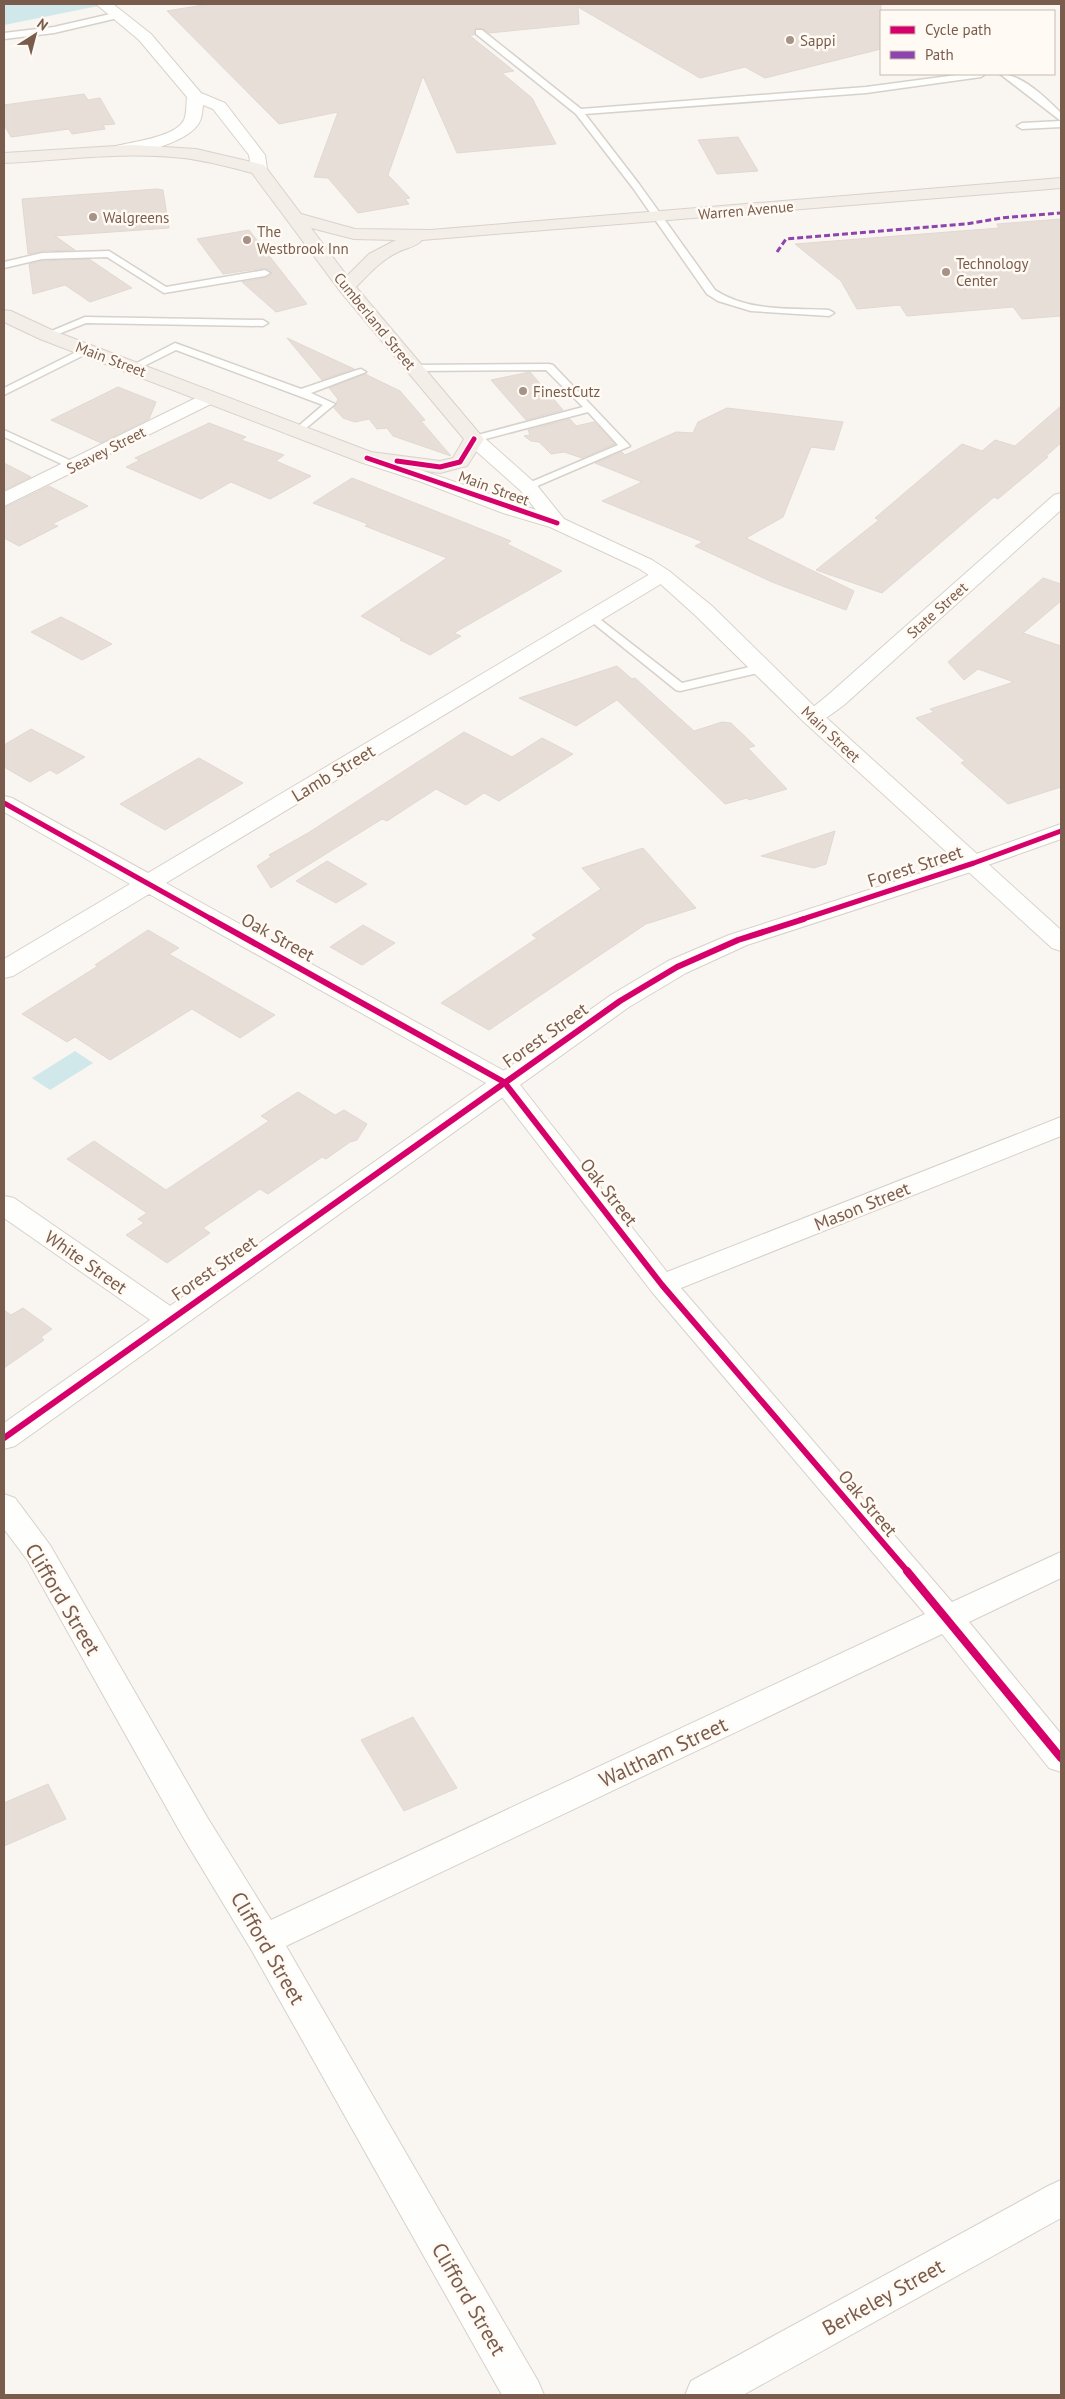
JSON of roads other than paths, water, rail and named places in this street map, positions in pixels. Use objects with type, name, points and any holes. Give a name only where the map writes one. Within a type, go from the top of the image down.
[{"type":"main road","points":[[4,158],[122,150],[193,154],[258,168]]},
{"type":"main road","name":"Cumberland Street","points":[[258,168],[346,287],[474,439]]},
{"type":"main road","name":"Warren Avenue","points":[[295,218],[354,234],[430,235],[1061,183]]},
{"type":"main road","name":"Warren Avenue","points":[[346,287],[377,255],[388,248],[430,235]]},
{"type":"main road","name":"Main Street","points":[[4,315],[47,335],[367,458]]},
{"type":"main road","points":[[367,458],[440,466],[460,462],[474,439]]},
{"type":"street","name":"Cumberland Street","points":[[105,4],[145,37],[196,96],[219,106],[257,155],[258,168]]},
{"type":"street","points":[[122,150],[160,141],[187,128],[192,120],[196,96]]},
{"type":"street","name":"Seavey Street","points":[[4,500],[208,398]]},
{"type":"street","name":"Cumberland Street","points":[[474,439],[528,487],[557,522]]},
{"type":"street","name":"Main Street","points":[[367,458],[426,476],[510,509],[557,522],[644,564],[662,576],[704,611],[812,717],[1061,943]]},
{"type":"street","name":"State Street","points":[[812,717],[836,700],[1061,499]]},
{"type":"street","name":"Lamb Street","points":[[4,970],[662,576]]},
{"type":"street","name":"Oak Street","points":[[4,803],[504,1082],[662,1285],[946,1618],[1061,1758]]},
{"type":"street","name":"Forest Street","points":[[4,1438],[504,1082],[620,1001],[677,967],[738,940],[974,863],[1061,831]]},
{"type":"street","name":"Mason Street","points":[[662,1285],[1061,1126]]},
{"type":"street","name":"White Street","points":[[4,1205],[169,1319]]},
{"type":"street","name":"Clifford Street","points":[[4,1506],[39,1553],[195,1827],[264,1940],[524,2395]]},
{"type":"street","name":"Waltham Street","points":[[264,1940],[1061,1564]]},
{"type":"street","name":"Berkeley Street","points":[[705,2395],[1061,2198]]},
{"type":"lane","points":[[4,36],[54,30],[119,15]]},
{"type":"lane","points":[[479,32],[579,112],[636,186],[711,292],[719,299],[749,307],[829,313]]},
{"type":"lane","points":[[579,112],[866,90],[974,75]]},
{"type":"lane","points":[[1006,75],[1040,98],[1061,118]]},
{"type":"lane","points":[[1022,126],[1061,124]]},
{"type":"lane","points":[[4,265],[42,256],[108,254],[164,290],[265,273]]},
{"type":"lane","points":[[47,335],[84,320],[263,323]]},
{"type":"lane","points":[[132,368],[175,346],[330,404],[299,432]]},
{"type":"lane","points":[[4,392],[86,350]]},
{"type":"lane","points":[[413,368],[549,367],[590,408],[624,446],[528,487]]},
{"type":"lane","points":[[301,393],[361,372]]},
{"type":"lane","points":[[474,439],[590,408]]},
{"type":"lane","points":[[4,433],[74,466]]},
{"type":"lane","points":[[592,617],[680,687],[762,668]]},
{"type":"water","points":[[4,4],[108,4],[4,25]]},
{"type":"water","points":[[75,1051],[93,1063],[50,1090],[32,1078]]},
{"type":"place","name":"Sappi","points":[[790,40]]},
{"type":"place","name":"Walgreens","points":[[93,217]]},
{"type":"place","name":"The Westbrook Inn","points":[[247,240]]},
{"type":"place","name":"Technology Center","points":[[946,272]]},
{"type":"place","name":"FinestCutz","points":[[523,391]]}]
